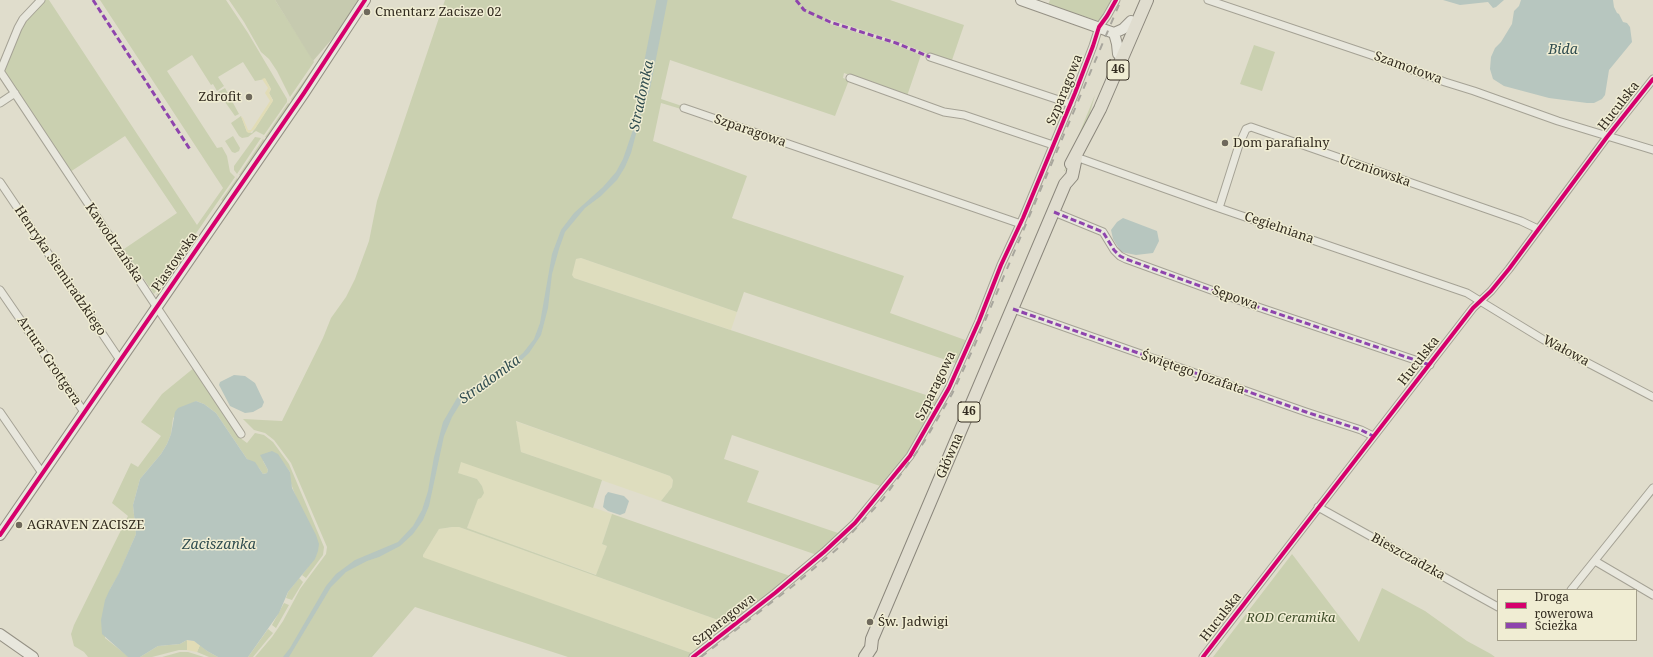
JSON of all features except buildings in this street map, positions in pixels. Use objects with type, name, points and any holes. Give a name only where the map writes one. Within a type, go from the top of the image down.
[{"type":"main road","name":"Główna","points":[[1085,138],[1094,109],[1140,0]]},
{"type":"main road","name":"Główna","points":[[865,657],[871,648],[872,639],[1065,184],[1072,176],[1076,157],[1103,102],[1147,0]]},
{"type":"main road","name":"Główna","points":[[857,657],[865,645],[872,639]]},
{"type":"street","points":[[0,72],[18,28],[41,0]]},
{"type":"street","name":"Piastowska","points":[[0,535],[304,93],[365,0]]},
{"type":"street","points":[[1021,0],[1114,33],[1123,29],[1132,20]]},
{"type":"street","name":"Szparagowa","points":[[693,657],[775,593],[824,552],[855,523],[899,470],[920,440],[949,388],[980,321],[1001,265],[1071,104],[1089,59],[1099,27],[1116,0]]},
{"type":"street","name":"Szamotowa","points":[[1208,0],[1371,55],[1607,138],[1653,150]]},
{"type":"street","points":[[1114,33],[1118,44],[1118,54]]},
{"type":"street","name":"Szparagowa","points":[[930,57],[1071,104]]},
{"type":"street","name":"Kawodrzańska","points":[[0,72],[241,434]]},
{"type":"street","name":"Szparagowa","points":[[850,78],[944,112],[964,115],[1053,145]]},
{"type":"street","name":"Huculska","points":[[1203,657],[1473,308],[1504,275],[1607,138],[1653,80]]},
{"type":"street","points":[[0,103],[15,93]]},
{"type":"street","name":"Szparagowa","points":[[684,108],[1020,224]]},
{"type":"street","name":"Uczniowska","points":[[1219,208],[1239,145],[1246,129],[1251,127],[1521,221],[1538,229]]},
{"type":"street","name":"Cegielniana","points":[[1076,157],[1219,208],[1448,286],[1481,301]]},
{"type":"street","name":"Henryka Siemiradzkiego","points":[[0,182],[120,360]]},
{"type":"street","name":"Sępowa","points":[[1054,212],[1103,232],[1114,250],[1126,259],[1255,306],[1430,365]]},
{"type":"street","name":"Artura Grottgera","points":[[0,290],[84,412]]},
{"type":"street","name":"Wałowa","points":[[1481,301],[1544,340],[1653,397]]},
{"type":"street","name":"Świętego Jozafata","points":[[1012,309],[1361,430],[1373,436]]},
{"type":"street","points":[[0,412],[42,473]]},
{"type":"street","points":[[1572,589],[1653,488]]},
{"type":"street","name":"Bieszczadzka","points":[[1318,507],[1497,606]]},
{"type":"street","points":[[1594,561],[1653,595]]},
{"type":"street","points":[[0,634],[33,657]]},
{"type":"green space","points":[[44,0],[49,0],[197,225],[223,188],[100,0],[226,0],[248,33],[287,99],[287,102],[264,135],[256,131],[248,137],[242,138],[239,136],[231,123],[241,116],[247,132],[252,133],[273,100],[269,93],[271,89],[265,79],[255,81],[243,62],[218,77],[224,86],[217,91],[213,84],[211,85],[192,55],[167,71],[217,148],[222,147],[227,156],[230,172],[235,177],[154,294],[124,249],[177,213],[125,136],[70,172],[4,71],[23,24]]},
{"type":"green space","points":[[229,0],[275,0],[307,50],[314,62],[290,97],[277,71],[269,59],[261,52],[244,22]]},
{"type":"green space","points":[[275,0],[359,0],[339,31],[313,61]]},
{"type":"green space","points":[[445,0],[890,0],[964,25],[951,63],[896,41],[825,18],[824,21],[830,24],[896,45],[921,55],[907,96],[844,73],[843,78],[849,80],[835,116],[670,60],[661,99],[682,106],[681,109],[661,103],[653,141],[747,176],[732,218],[904,276],[890,313],[968,341],[958,364],[744,292],[737,312],[581,258],[576,259],[572,275],[574,278],[941,400],[908,455],[883,487],[732,435],[724,459],[759,471],[747,502],[841,534],[817,555],[661,501],[672,487],[673,480],[670,476],[516,421],[521,452],[602,480],[593,508],[461,462],[458,473],[477,479],[482,486],[484,493],[481,498],[478,499],[467,528],[596,575],[607,546],[602,544],[612,514],[793,577],[732,625],[459,527],[439,529],[423,555],[425,558],[694,654],[690,657],[568,657],[415,607],[372,657],[255,657],[283,621],[300,589],[326,554],[327,547],[291,463],[274,440],[265,433],[254,430],[243,419],[282,421],[323,338],[331,318],[346,297],[355,279],[369,241],[377,201]]},
{"type":"green space","points":[[1050,0],[1115,0],[1101,21],[1099,21],[1048,5]]},
{"type":"green space","points":[[333,42],[292,101],[291,99]]},
{"type":"green space","points":[[1254,45],[1275,52],[1262,91],[1240,84]]},
{"type":"green space","points":[[225,88],[239,114],[235,116],[218,92]]},
{"type":"green space","points":[[1095,95],[1090,113],[1064,171]]},
{"type":"green space","points":[[288,103],[291,105],[267,138],[265,137]]},
{"type":"green space","points":[[233,136],[240,148],[239,151],[235,153],[232,152],[225,141]]},
{"type":"green space","points":[[255,137],[261,138],[237,174],[234,170],[234,166]]},
{"type":"green space","points":[[263,139],[265,141],[242,176],[239,175]]},
{"type":"green space","points":[[237,178],[239,181],[224,202],[221,200]]},
{"type":"green space","points":[[195,238],[198,241],[181,265],[178,262]]},
{"type":"green space","points":[[581,258],[737,312],[731,330],[574,278],[571,275],[576,259]]},
{"type":"green space","points":[[171,274],[173,276],[161,293],[156,295]]},
{"type":"green space","points":[[195,367],[239,437],[247,443],[255,433],[264,435],[273,442],[289,464],[324,547],[323,555],[306,578],[302,575],[308,567],[297,500],[290,481],[290,472],[285,465],[263,461],[268,470],[267,473],[263,474],[259,468],[247,459],[216,413],[204,404],[196,401],[173,418],[171,434],[167,444],[161,454],[140,479],[133,505],[136,534],[119,574],[110,589],[105,638],[129,657],[88,657],[84,652],[74,646],[71,634],[74,625],[128,516],[112,503],[131,463],[138,467],[161,436],[141,422],[162,394]]},
{"type":"green space","points":[[515,421],[670,476],[673,480],[672,487],[661,501],[521,452]]},
{"type":"green space","points":[[461,461],[612,514],[602,544],[607,546],[597,575],[467,528],[482,486],[477,479],[457,473]]},
{"type":"green space","points":[[459,527],[732,625],[694,654],[423,558],[423,555],[439,529]]},
{"type":"green space","name":"ROD Ceramika","points":[[1292,554],[1359,642],[1382,588],[1425,611],[1467,641],[1495,657],[1213,657]]},
{"type":"green space","points":[[299,578],[303,582],[292,600],[286,598],[288,592]]},
{"type":"green space","points":[[284,603],[289,605],[276,628],[272,625]]},
{"type":"green space","points":[[268,629],[273,633],[253,657],[248,657]]},
{"type":"green space","points":[[187,640],[187,650],[179,650],[152,657],[140,657],[158,646],[180,644]]},
{"type":"green space","points":[[200,645],[218,657],[209,657],[197,652]]},
{"type":"green space","points":[[180,652],[188,652],[204,657],[162,657]]},
{"type":"sand","points":[[265,78],[271,89],[269,93],[273,101],[255,129],[249,133],[247,132],[241,116],[248,130],[251,130],[270,101],[265,93],[268,88],[262,79]]},
{"type":"sand","points":[[187,640],[194,641],[200,645],[197,652],[187,650]]},
{"type":"water","points":[[1443,0],[1504,0],[1493,8],[1488,2],[1460,5]]},
{"type":"water","name":"Bida","points":[[1521,0],[1613,0],[1617,13],[1623,22],[1627,23],[1630,27],[1632,42],[1609,70],[1605,95],[1602,99],[1594,103],[1587,103],[1549,98],[1504,86],[1493,79],[1490,69],[1491,57],[1495,48],[1501,42],[1512,24],[1514,11],[1519,6]]},
{"type":"water","points":[[644,77],[649,78],[645,100],[631,153],[617,180],[601,196],[585,208],[565,232],[552,274],[548,308],[541,335],[529,353],[511,370],[491,380],[462,401],[452,417],[444,436],[429,506],[423,520],[413,534],[400,546],[346,572],[331,587],[289,657],[283,657],[290,648],[326,586],[336,574],[355,560],[398,542],[413,526],[422,510],[428,491],[434,457],[443,422],[457,398],[510,364],[523,353],[534,339],[540,323],[552,254],[561,230],[574,213],[603,187],[616,172],[623,159],[634,127]]},
{"type":"water","points":[[1123,218],[1157,231],[1159,241],[1153,253],[1136,255],[1121,252],[1113,239],[1111,230],[1117,222]]},
{"type":"water","points":[[234,375],[245,376],[255,383],[264,402],[262,407],[253,412],[245,413],[230,406],[219,385],[220,382]]},
{"type":"water","name":"Zaciszanka","points":[[196,401],[204,404],[216,413],[247,459],[255,462],[263,474],[267,473],[268,470],[260,455],[272,451],[278,454],[290,472],[292,488],[316,535],[319,544],[318,551],[315,559],[288,592],[279,613],[248,657],[218,657],[194,641],[187,640],[180,644],[158,646],[140,657],[128,657],[102,634],[101,620],[105,600],[136,534],[133,505],[140,479],[161,454],[167,444],[171,434],[175,412],[178,408]]},
{"type":"water","points":[[608,492],[624,496],[629,501],[625,513],[620,515],[608,511],[603,507],[605,496]]},
{"type":"waterway","name":"Stradomka","points":[[644,91],[662,0]]},
{"type":"railway","points":[[701,657],[794,585],[837,549],[883,499],[924,442],[952,394],[973,349],[1121,0]]},
{"type":"marked path","points":[[93,0],[191,151]]},
{"type":"marked path","points":[[796,0],[804,10],[830,22],[896,43],[930,57]]},
{"type":"marked path","points":[[1054,212],[1103,232],[1114,250],[1126,259],[1255,306],[1430,365]]},
{"type":"marked path","points":[[1013,309],[1361,430],[1373,436]]},
{"type":"cycle path","points":[[0,535],[304,93],[365,0]]},
{"type":"cycle path","points":[[693,657],[775,593],[824,552],[855,523],[910,456],[949,388],[979,321],[1001,265],[1023,218],[1075,93],[1099,27],[1116,0]]},
{"type":"cycle path","points":[[1203,657],[1473,308],[1491,291],[1509,269],[1607,137],[1653,79]]},
{"type":"place","name":"Cmentarz Zacisze 02","points":[[367,12]]},
{"type":"place","name":"Zdrofit","points":[[249,97]]},
{"type":"place","name":"Dom parafialny","points":[[1225,143]]},
{"type":"place","name":"AGRAVEN ZACISZE","points":[[19,525]]},
{"type":"place","name":"Św. Jadwigi","points":[[870,622]]}]
